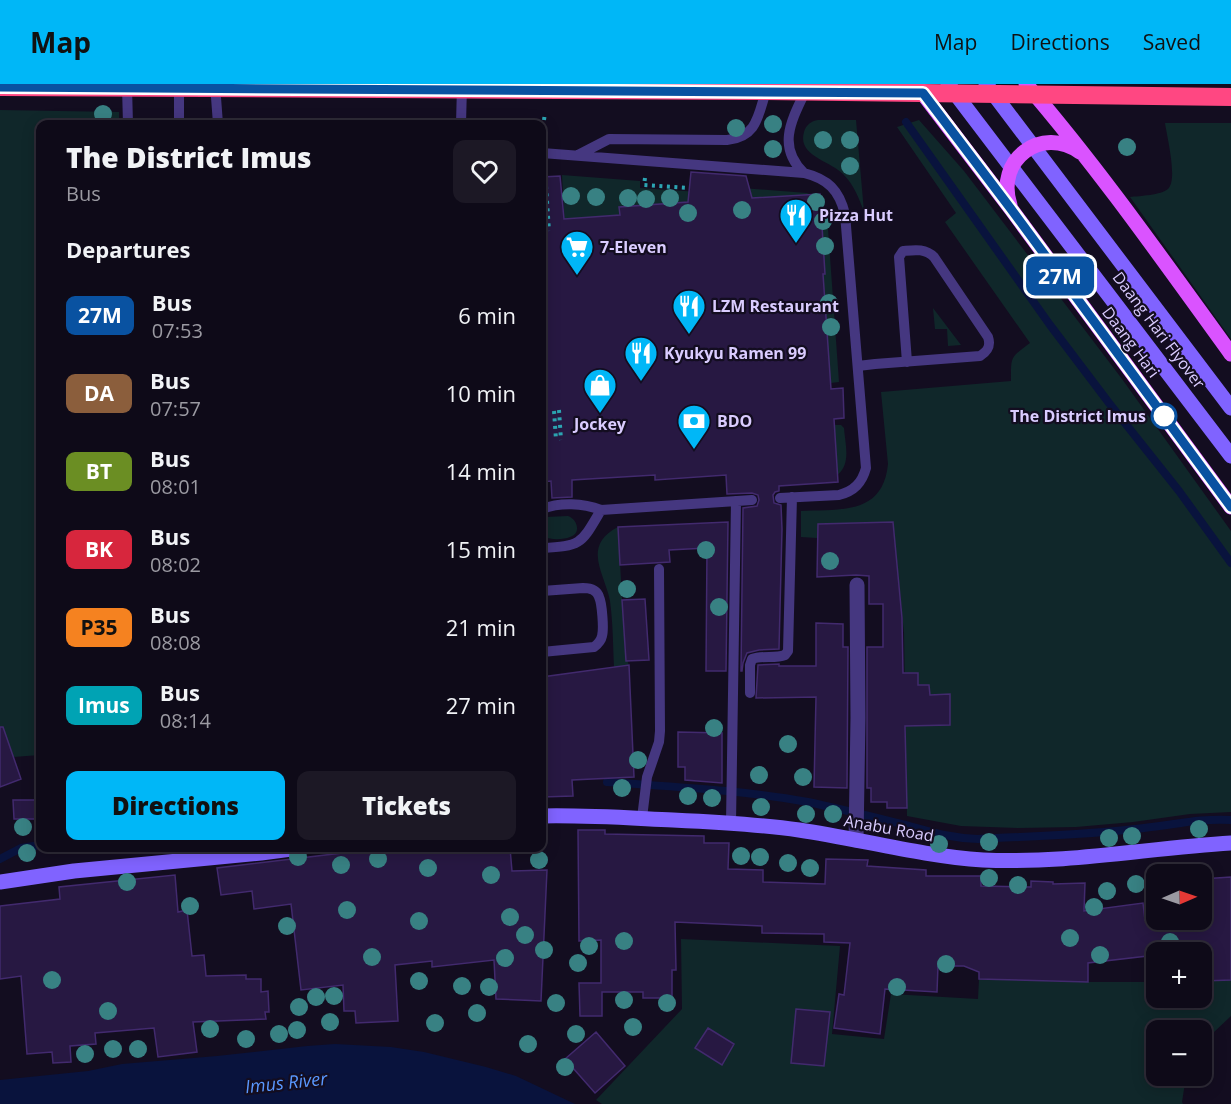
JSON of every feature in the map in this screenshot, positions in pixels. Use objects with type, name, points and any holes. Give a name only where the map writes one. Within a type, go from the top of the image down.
[{"type":"highway","points":[[0,87],[462,87],[766,92],[1031,89],[1148,90],[1231,97]]},
{"type":"main road","name":"Daang Hari","points":[[919,89],[1011,209],[1231,507]]},
{"type":"main road","points":[[1031,89],[1067,131],[1141,229],[1231,354]]},
{"type":"main road","points":[[1011,209],[1006,184],[1009,171],[1025,151],[1046,142],[1058,142],[1069,145],[1087,158]]},
{"type":"street","name":"Daang Hari Flyover","points":[[948,84],[1231,456]]},
{"type":"street","name":"Daang Hari Flyover","points":[[986,84],[1231,408]]},
{"type":"street","points":[[856,840],[857,585]]},
{"type":"street","name":"Anabu Road","points":[[546,816],[587,815],[731,823],[798,830],[960,858],[984,860],[1039,860],[1098,856],[1231,843]]},
{"type":"street","points":[[0,882],[83,870],[262,852]]},
{"type":"lane","points":[[216,86],[218,120]]},
{"type":"lane","points":[[127,87],[128,120]]},
{"type":"lane","points":[[461,120],[462,87]]},
{"type":"lane","points":[[179,88],[179,120]]},
{"type":"lane","points":[[576,156],[609,139],[729,140],[740,138],[754,127],[766,92]]},
{"type":"lane","points":[[804,173],[792,158],[788,136],[790,124],[805,92]]},
{"type":"lane","points":[[546,153],[804,173],[824,180],[843,204],[866,460],[864,476],[860,483],[847,493],[780,498]]},
{"type":"lane","points":[[858,366],[907,362],[980,356],[989,349],[988,337],[934,257],[924,250],[903,251],[899,257],[907,362]]},
{"type":"lane","points":[[750,693],[750,665],[753,659],[778,657],[786,655],[788,651],[792,497]]},
{"type":"lane","points":[[546,508],[578,504],[601,510],[752,500]]},
{"type":"lane","points":[[731,823],[736,501]]},
{"type":"lane","points":[[546,548],[570,546],[577,543],[588,531],[601,510]]},
{"type":"lane","points":[[642,818],[647,777],[659,742],[660,731],[659,570]]},
{"type":"lane","points":[[546,591],[590,588],[596,592],[599,597],[603,631],[599,643],[594,647],[546,652]]},
{"type":"path","points":[[544,113],[544,120]]},
{"type":"path","points":[[645,178],[644,185],[689,188]]},
{"type":"path","points":[[546,186],[549,231]]},
{"type":"path","points":[[556,410],[558,440]]},
{"type":"green space","points":[[0,110],[119,112],[119,120],[36,120],[36,755],[0,758]]},
{"type":"green space","points":[[818,120],[856,120],[864,212],[847,178],[838,169],[816,157],[805,147],[804,132],[809,124]]},
{"type":"green space","points":[[919,120],[964,171],[1122,379],[1231,531],[1231,812],[1190,814],[1076,827],[1018,828],[961,826],[907,816],[904,633],[893,522],[818,524],[817,538],[801,537],[801,511],[845,509],[858,506],[869,501],[878,493],[888,464],[881,392],[1011,381],[1013,358],[1030,343],[945,222],[956,213],[897,127]]},
{"type":"green space","points":[[1165,123],[1231,123],[1231,339],[1130,197],[1161,193],[1171,184],[1172,168]]},
{"type":"green space","points":[[562,175],[640,181],[640,188],[699,192],[701,222],[565,230]]},
{"type":"green space","points":[[742,188],[807,193],[818,199],[824,207],[827,215],[839,382],[822,384],[738,220]]},
{"type":"green space","points":[[933,308],[961,345],[948,346],[947,329],[935,329]]},
{"type":"green space","points":[[825,425],[841,425],[844,428],[846,460],[836,476]]},
{"type":"green space","points":[[568,516],[577,526],[576,532],[567,538],[546,537],[546,517]]},
{"type":"green space","points":[[618,527],[625,651],[629,666],[614,667],[610,601],[598,561],[598,552],[600,543]]},
{"type":"green space","points":[[681,939],[840,946],[832,1034],[884,1039],[891,994],[978,999],[979,979],[1146,982],[1146,1008],[1212,1008],[1212,981],[1231,980],[1231,1016],[1212,1034],[1212,1020],[1146,1020],[1146,1086],[1184,1086],[1183,1104],[602,1104],[596,1100],[682,1009]]},
{"type":"water","name":"Imus River","points":[[335,1044],[391,1047],[424,1052],[486,1067],[516,1076],[575,1104],[0,1104],[0,1080],[88,1071],[122,1064]]},
{"type":"building","points":[[691,172],[746,176],[752,198],[820,194],[831,389],[843,388],[844,418],[834,419],[838,482],[779,486],[779,491],[773,495],[774,503],[781,505],[782,529],[779,649],[747,653],[742,671],[743,508],[757,506],[758,495],[752,493],[727,494],[726,475],[655,480],[655,475],[572,480],[572,497],[552,498],[551,481],[546,482],[546,177],[560,176],[564,219],[620,215],[619,207],[688,202]]},
{"type":"building","points":[[728,522],[726,671],[706,671],[707,548],[669,550],[670,562],[620,565],[618,527]]},
{"type":"building","points":[[893,522],[902,618],[903,673],[918,673],[918,685],[929,685],[930,695],[950,694],[950,725],[905,726],[907,808],[887,808],[887,802],[871,802],[871,788],[867,788],[867,647],[883,647],[883,604],[869,604],[869,576],[817,577],[818,524]]},
{"type":"building","points":[[645,599],[649,660],[626,661],[622,600]]},
{"type":"building","points":[[816,623],[843,624],[843,647],[848,647],[847,788],[814,787],[816,697],[756,698],[758,665],[816,666]]},
{"type":"building","points":[[629,665],[634,777],[572,780],[573,796],[546,797],[546,676]]},
{"type":"building","points":[[0,727],[3,727],[21,779],[0,787]]},
{"type":"building","points":[[678,732],[722,733],[722,783],[685,780],[685,767],[678,767]]},
{"type":"building","points":[[13,800],[36,800],[36,819],[14,819]]},
{"type":"building","points":[[578,830],[605,830],[605,834],[704,836],[704,843],[729,843],[728,869],[763,870],[763,882],[825,884],[826,859],[868,860],[867,866],[926,870],[926,876],[981,876],[981,886],[1031,887],[1031,881],[1053,882],[1053,884],[1085,883],[1084,911],[1143,903],[1146,930],[1212,930],[1212,878],[1231,877],[1231,980],[1212,981],[1212,942],[1146,942],[1146,956],[1088,963],[1088,982],[979,979],[979,972],[964,966],[938,966],[937,992],[885,989],[880,1034],[834,1028],[839,994],[844,995],[850,943],[824,942],[824,934],[762,933],[762,926],[675,922],[676,970],[672,970],[672,998],[643,998],[643,992],[602,992],[602,1016],[580,1016],[579,983],[601,983],[601,940],[579,941]]},
{"type":"building","points":[[510,852],[512,871],[547,870],[541,1001],[496,999],[494,960],[432,967],[432,961],[395,965],[398,1021],[356,1023],[355,1011],[344,1011],[343,985],[301,990],[291,904],[254,909],[252,891],[221,895],[217,868],[342,853]]},
{"type":"building","points":[[175,875],[178,912],[187,910],[192,956],[204,955],[206,976],[246,975],[246,979],[261,979],[261,992],[268,991],[269,1012],[265,1012],[266,1019],[193,1022],[197,1052],[158,1057],[154,1028],[95,1033],[96,1044],[70,1046],[71,1062],[53,1063],[52,1052],[27,1054],[21,976],[0,979],[0,906],[60,899],[59,887]]},
{"type":"building","points":[[796,1009],[830,1012],[824,1066],[791,1063]]},
{"type":"building","points":[[708,1028],[734,1044],[722,1065],[695,1048]]},
{"type":"building","points":[[596,1032],[625,1066],[595,1093],[565,1059]]},
{"type":"waterway","points":[[906,122],[1050,325],[1179,491],[1231,563]]},
{"type":"waterway","points":[[607,782],[708,789],[783,798],[833,807],[941,834],[978,839],[1082,834],[1198,821],[1231,820]]},
{"type":"waterway","points":[[0,859],[21,848],[36,846]]},
{"type":"bus line","name":"27M","points":[[0,87],[923,93],[1231,507]]},
{"type":"place","name":"Pizza Hut","points":[[796,244]]},
{"type":"place","name":"7-Eleven","points":[[577,276]]},
{"type":"place","name":"LZM Restaurant","points":[[689,335]]},
{"type":"place","name":"Kyukyu Ramen 99","points":[[641,382]]},
{"type":"place","name":"Jockey","points":[[600,414]]},
{"type":"place","name":"The District Imus","points":[[1164,416]]},
{"type":"place","name":"BDO","points":[[694,450]]}]
